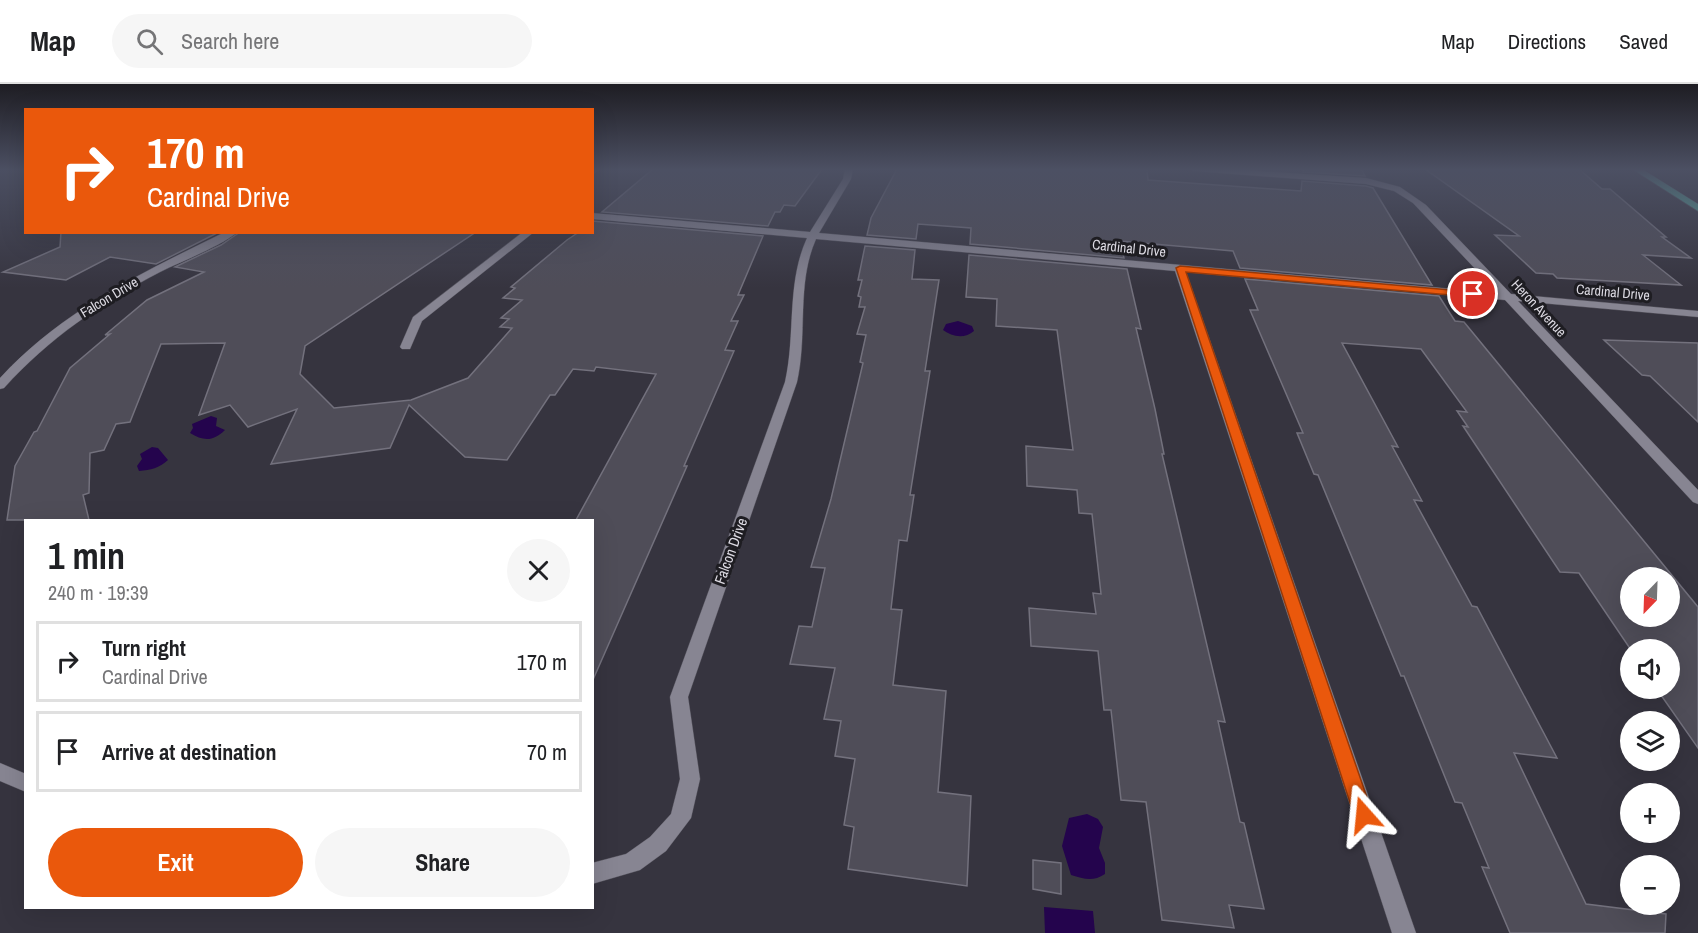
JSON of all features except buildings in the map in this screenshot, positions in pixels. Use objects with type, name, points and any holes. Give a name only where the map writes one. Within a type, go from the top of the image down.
[{"type":"street","name":"Falcon Drive","points":[[594,874],[632,864],[658,844],[680,818],[690,779],[679,697],[791,382],[798,330],[800,273],[812,234],[828,209]]},
{"type":"street","name":"Heron Avenue","points":[[1424,209],[1698,499]]},
{"type":"street","name":"Cardinal Drive","points":[[594,216],[1698,314]]},
{"type":"street","name":"Falcon Drive","points":[[0,385],[41,342],[102,299],[230,234]]},
{"type":"street","points":[[406,347],[417,319],[527,234]]},
{"type":"street","points":[[1180,268],[1404,933]]},
{"type":"street","points":[[0,772],[24,782]]},
{"type":"shaded area","points":[[958,321],[972,326],[974,331],[959,336],[943,330],[946,324]]},
{"type":"shaded area","points":[[211,416],[217,418],[216,426],[225,430],[221,434],[208,439],[199,438],[190,433],[193,428],[192,424]]},
{"type":"shaded area","points":[[152,447],[158,448],[168,460],[155,468],[139,471],[137,466],[142,459],[140,454]]},
{"type":"shaded area","points":[[1087,814],[1098,819],[1103,827],[1099,848],[1105,863],[1105,874],[1092,879],[1071,875],[1062,846],[1069,818]]},
{"type":"shaded area","points":[[1044,907],[1093,911],[1095,933],[1045,933]]},
{"type":"route","points":[[1364,815],[1180,268],[1473,294]]}]
